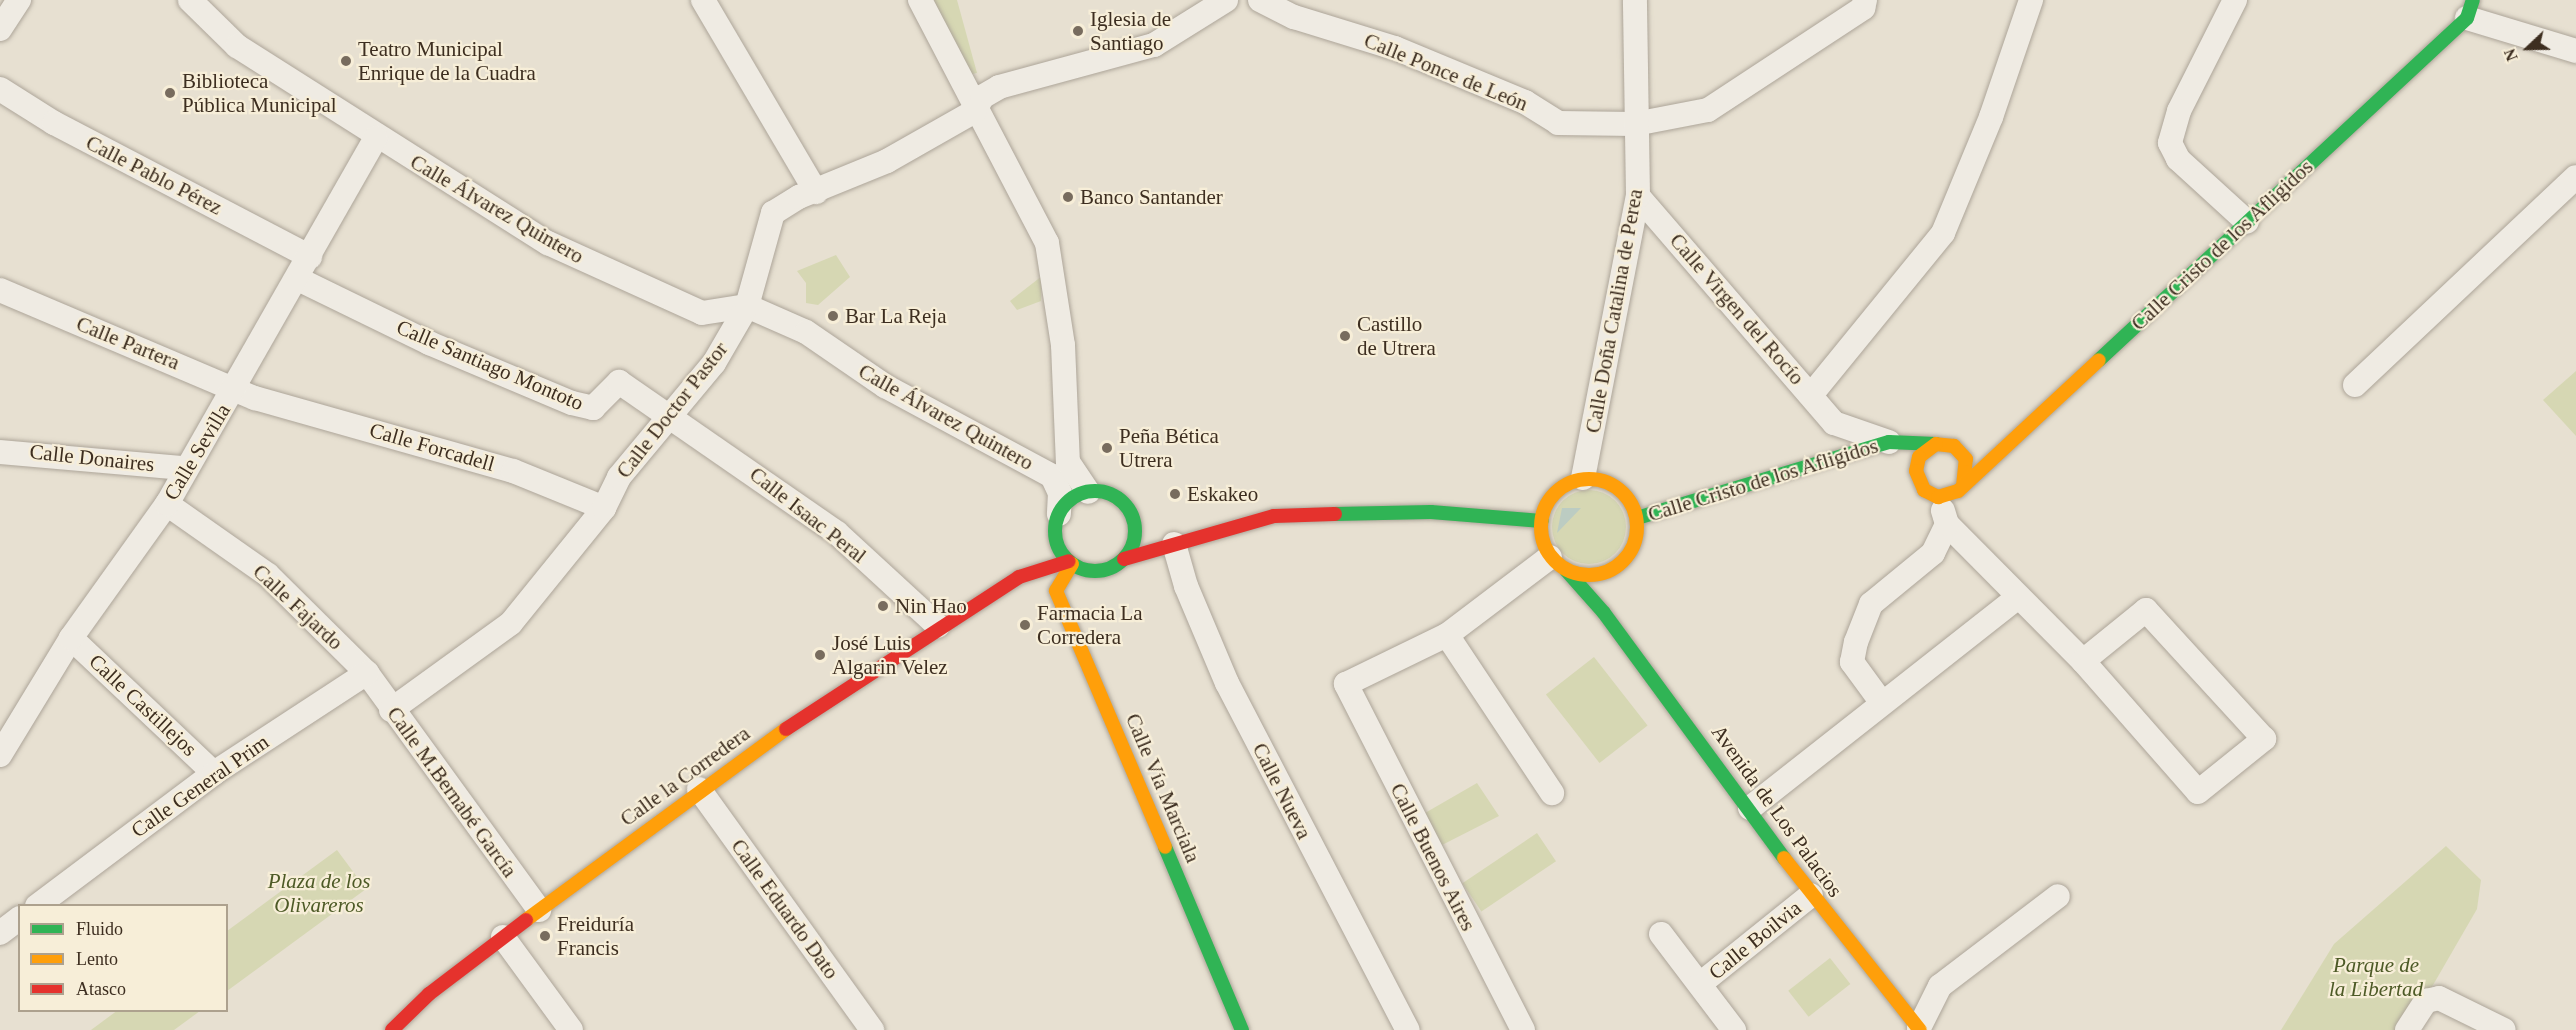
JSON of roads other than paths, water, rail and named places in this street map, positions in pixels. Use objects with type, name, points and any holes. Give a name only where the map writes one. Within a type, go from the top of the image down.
[{"type":"street","points":[[0,29],[19,0]]},
{"type":"street","name":"Calle Álvarez Quintero","points":[[189,0],[237,46],[376,138],[548,243],[702,313],[747,306],[806,332],[885,386],[1060,469],[1057,519]]},
{"type":"street","points":[[704,0],[816,192]]},
{"type":"street","points":[[920,0],[975,111],[1047,243],[1063,345],[1060,469],[1088,492],[1117,498],[1134,522],[1174,544]]},
{"type":"street","name":"Calle Doctor Pastor","points":[[390,710],[511,623],[604,508],[619,477],[714,363],[747,306],[773,213],[887,161],[975,111],[982,97],[999,87],[1154,45],[1226,0]]},
{"type":"street","name":"Calle Ponce de León","points":[[1260,0],[1300,8],[1525,102],[1558,123],[1635,124],[1708,110],[1863,8],[1865,0]]},
{"type":"street","name":"Calle Doña Catalina de Perea","points":[[1584,478],[1638,196],[1635,124],[1635,0]]},
{"type":"street","points":[[1811,394],[1943,233],[1992,117],[2031,0]]},
{"type":"street","points":[[2235,0],[2179,111],[2170,143],[2178,159],[2247,222]]},
{"type":"street","points":[[2470,9],[2576,51]]},
{"type":"street","name":"Calle Cristo de los Afligidos","points":[[1963,486],[2247,222],[2470,9]]},
{"type":"street","name":"Calle Pablo Pérez","points":[[0,88],[54,123],[310,257]]},
{"type":"street","name":"Calle Sevilla","points":[[0,755],[71,638],[167,504],[183,468],[246,392],[297,279],[376,138]]},
{"type":"street","points":[[2355,384],[2576,177]]},
{"type":"street","name":"Calle Virgen del Rocío","points":[[1638,196],[1834,423],[1889,442]]},
{"type":"street","name":"Calle Santiago Montoto","points":[[297,279],[429,343],[572,403],[593,408],[619,382],[667,419]]},
{"type":"street","name":"Calle Partera","points":[[0,290],[246,392]]},
{"type":"street","name":"Calle Forcadell","points":[[246,392],[513,471],[604,508]]},
{"type":"street","name":"Calle Isaac Peral","points":[[667,419],[710,442],[837,533],[938,626]]},
{"type":"street","name":"Calle Cristo de los Afligidos","points":[[1637,518],[1889,442],[1936,444]]},
{"type":"street","name":"Calle Cristo de los Afligidos","points":[[1889,442],[1917,478]]},
{"type":"street","points":[[1938,496],[1963,486],[1966,459],[1954,446],[1936,444],[1919,457],[1917,478],[1938,496],[1947,524],[2083,662],[2198,792],[2264,739],[2146,610],[2083,662]]},
{"type":"street","name":"Calle Donaires","points":[[0,452],[183,468]]},
{"type":"street","points":[[1558,564],[1542,521],[1556,492],[1584,478],[1620,490],[1637,518],[1628,552],[1600,575]]},
{"type":"street","points":[[1088,492],[1068,502],[1057,519],[1057,544],[1070,563],[1097,571],[1124,559],[1230,525],[1322,512],[1431,512],[1542,521]]},
{"type":"street","name":"Calle Fajardo","points":[[167,504],[268,575],[367,673]]},
{"type":"street","name":"Calle la Corredera","points":[[1019,577],[1057,519]]},
{"type":"street","points":[[1124,559],[1134,542],[1134,522]]},
{"type":"street","points":[[1882,703],[1852,662],[1856,642],[1871,604],[1933,553],[1947,524]]},
{"type":"street","name":"Calle Nueva","points":[[1174,544],[1186,586],[1227,683],[1408,1030]]},
{"type":"street","name":"Calle la Corredera","points":[[392,1030],[503,937],[699,789],[938,626],[1019,577],[1070,563]]},
{"type":"street","name":"Calle Vía Marciala","points":[[1070,563],[1056,591],[1242,1030]]},
{"type":"street","points":[[1552,793],[1447,635],[1558,564],[1600,575]]},
{"type":"street","name":"Avenida de Los Palacios","points":[[1558,564],[1604,613],[1750,808],[1811,895],[1920,1029]]},
{"type":"street","points":[[1600,575],[1604,613]]},
{"type":"street","points":[[1750,808],[2018,597]]},
{"type":"street","name":"Calle Buenos Aires","points":[[1447,635],[1346,684],[1522,1030]]},
{"type":"street","name":"Calle Castillejos","points":[[71,638],[214,772]]},
{"type":"street","name":"Calle M.Bernabé García","points":[[367,673],[390,710],[539,910]]},
{"type":"street","name":"Calle General Prim","points":[[40,904],[214,772],[367,673]]},
{"type":"street","name":"Calle Eduardo Dato","points":[[699,789],[872,1030]]},
{"type":"street","name":"Calle Boilvia","points":[[1700,984],[1811,895]]},
{"type":"street","points":[[1920,1029],[1940,987],[2058,896]]},
{"type":"street","points":[[0,933],[18,920]]},
{"type":"street","points":[[1661,934],[1734,1030]]},
{"type":"street","points":[[503,937],[572,1030]]},
{"type":"street","points":[[2407,1030],[2426,1001],[2439,998],[2504,1030]]},
{"type":"place","name":"Iglesia de Santiago","points":[[1078,31]]},
{"type":"place","name":"Teatro Municipal Enrique de la Cuadra","points":[[346,61]]},
{"type":"place","name":"Biblioteca Pública Municipal","points":[[170,93]]},
{"type":"place","name":"Banco Santander","points":[[1068,197]]},
{"type":"place","name":"Bar La Reja","points":[[833,316]]},
{"type":"place","name":"Castillo de Utrera","points":[[1345,336]]},
{"type":"place","name":"Peña Bética Utrera","points":[[1107,448]]},
{"type":"place","name":"Eskakeo","points":[[1175,494]]},
{"type":"place","name":"Nin Hao","points":[[883,606]]},
{"type":"place","name":"Farmacia La Corredera","points":[[1025,625]]},
{"type":"place","name":"José Luis Algarin Velez","points":[[820,655]]},
{"type":"place","name":"Freiduría Francis","points":[[545,936]]},
{"type":"park label","name":"Plaza de los Olivareros","points":[[319,893]]},
{"type":"park label","name":"Parque de la Libertad","points":[[2376,977]]}]
